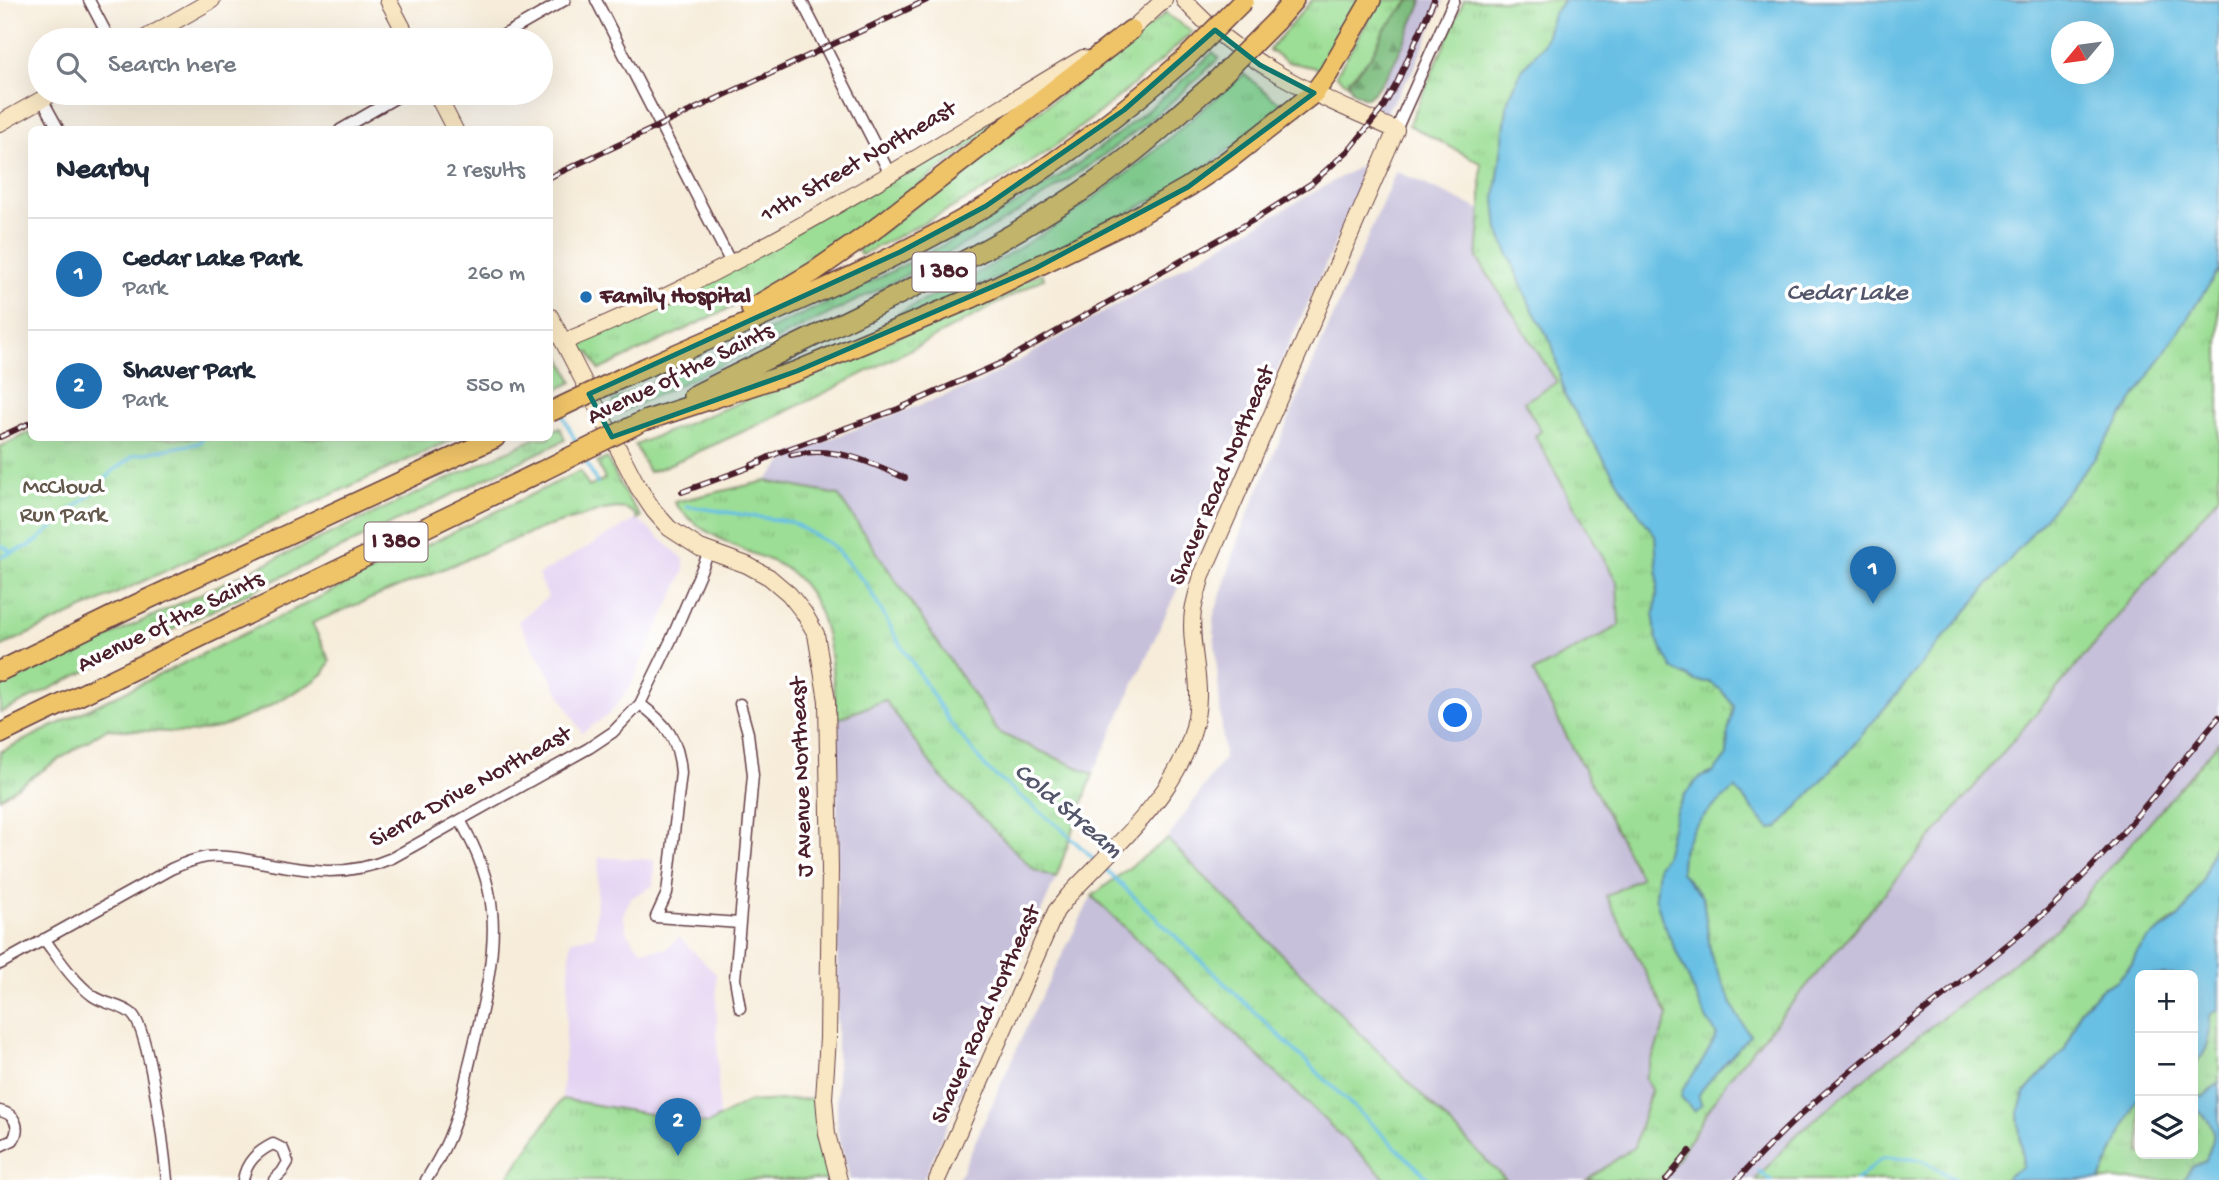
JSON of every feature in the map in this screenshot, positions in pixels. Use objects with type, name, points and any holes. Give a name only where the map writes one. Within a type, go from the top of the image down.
[{"type":"highway","name":"Avenue of the Saints","points":[[553,411],[901,252],[986,206],[1084,141],[1125,110],[1185,59],[1244,0]]},
{"type":"highway","name":"Avenue of the Saints","points":[[0,734],[645,420],[1007,238],[1081,191],[1122,161],[1215,82],[1294,0]]},
{"type":"highway","points":[[645,420],[797,371],[972,298],[1122,225],[1188,187],[1227,161],[1314,93],[1371,0]]},
{"type":"highway","points":[[678,353],[844,252],[1131,30]]},
{"type":"highway","name":"Avenue of the Saints","points":[[0,671],[133,606],[489,441]]},
{"type":"highway","points":[[0,656],[133,606]]},
{"type":"street","points":[[89,0],[104,28]]},
{"type":"street","points":[[163,28],[212,0]]},
{"type":"street","points":[[388,0],[403,28]]},
{"type":"street","points":[[516,28],[565,0]]},
{"type":"street","points":[[596,0],[731,263]]},
{"type":"street","points":[[801,0],[890,174]]},
{"type":"street","name":"11th Street Northeast","points":[[563,342],[657,302],[890,174],[1131,30],[1164,0]]},
{"type":"street","points":[[1184,0],[1243,53],[1273,73],[1396,130]]},
{"type":"street","name":"Shaver Road Northeast","points":[[937,1180],[1052,919],[1069,895],[1167,790],[1182,764],[1193,733],[1199,697],[1192,612],[1202,575],[1454,0]]},
{"type":"street","points":[[0,123],[32,105]]},
{"type":"street","points":[[51,105],[58,126]]},
{"type":"street","points":[[347,126],[383,105]]},
{"type":"street","points":[[442,105],[453,126]]},
{"type":"street","name":"J Avenue Northeast","points":[[553,322],[644,498],[669,528],[709,552],[747,565],[769,577],[789,594],[816,634],[827,701],[830,869],[828,1038],[824,1098],[827,1135],[839,1180]]},
{"type":"street","name":"Sierra Drive Northeast","points":[[0,964],[189,861],[207,857],[229,857],[330,872],[360,869],[392,858],[589,748],[613,732],[640,704],[709,552]]},
{"type":"street","points":[[640,704],[657,716],[669,732],[678,749],[681,774],[667,893],[656,917],[740,923]]},
{"type":"street","points":[[740,705],[748,733],[753,775],[735,979],[740,1009]]},
{"type":"street","points":[[426,1180],[453,1130],[492,949],[492,911],[488,886],[480,859],[460,820]]},
{"type":"street","points":[[44,939],[76,981],[95,998],[130,1012],[138,1022],[152,1076],[167,1180]]},
{"type":"street","points":[[0,1111],[14,1119],[17,1130],[13,1140],[0,1146]]},
{"type":"street","points":[[243,1180],[249,1163],[260,1150],[273,1144],[283,1149],[288,1162],[274,1180]]},
{"type":"highlighted area","points":[[1215,30],[1260,65],[1314,93],[1188,187],[1036,268],[797,371],[612,437],[589,394],[900,252],[986,206],[1124,110]]},
{"type":"shaded area","points":[[1423,0],[1444,0],[1413,70],[1385,114],[1372,108]]},
{"type":"shaded area","points":[[1374,158],[1093,774],[999,733],[838,495],[766,481],[790,454],[981,382]]},
{"type":"shaded area","points":[[1396,171],[1481,210],[1477,258],[1558,383],[1541,432],[1535,436],[1617,582],[1619,625],[1533,672],[1641,878],[1606,896],[1668,1016],[1645,1078],[1651,1090],[1634,1147],[1587,1180],[1506,1180],[1167,839],[1224,758],[1213,618],[1244,523]]},
{"type":"shaded area","points":[[2219,496],[2219,742],[2058,928],[1797,1134],[1755,1180],[1664,1180],[1729,1078]]},
{"type":"shaded area","points":[[637,519],[684,559],[684,572],[629,689],[609,714],[582,733],[518,621],[548,597],[538,575]]},
{"type":"shaded area","points":[[885,700],[939,775],[1034,870],[1056,878],[923,1180],[850,1180],[837,1129],[837,719]]},
{"type":"shaded area","points":[[599,857],[654,860],[653,886],[631,898],[623,914],[626,930],[642,950],[666,949],[679,937],[716,974],[719,1118],[708,1124],[562,1099],[571,940],[595,936]]},
{"type":"shaded area","points":[[1092,896],[1387,1180],[958,1180],[1030,1019]]},
{"type":"green space","points":[[1312,0],[1365,0],[1321,69],[1288,62],[1269,50]]},
{"type":"green space","points":[[1380,0],[1411,0],[1384,30],[1371,57],[1348,82],[1349,85],[1336,75]]},
{"type":"green space","points":[[1411,0],[1423,0],[1392,66],[1367,98],[1357,94],[1350,87],[1349,80],[1371,57],[1384,30]]},
{"type":"green space","name":"Cedar Lake","points":[[1464,0],[2219,0],[2219,496],[1729,1078],[1664,1180],[1587,1180],[1634,1147],[1651,1090],[1645,1078],[1668,1016],[1606,896],[1641,878],[1533,672],[1619,626],[1617,582],[1535,436],[1541,431],[1524,402],[1557,382],[1477,258],[1481,163],[1409,125]]},
{"type":"green space","points":[[1164,11],[1192,32],[1106,107],[1052,148],[1006,177],[861,255],[858,250],[1164,15]]},
{"type":"green space","points":[[1213,52],[1219,58],[1154,117],[1084,169],[1010,217],[856,300],[619,413],[613,401],[858,288],[954,239],[1029,196],[1112,139],[1164,97]]},
{"type":"green space","points":[[1244,74],[1274,99],[1286,105],[1188,181],[1045,257],[896,322],[894,318],[897,314],[973,276],[1060,223],[1138,165]]},
{"type":"green space","points":[[1011,107],[1016,110],[829,255],[764,292],[599,370],[590,353],[584,351],[580,345],[585,340]]},
{"type":"green space","points":[[1042,273],[1044,278],[903,354],[661,468],[649,472],[635,445],[858,354]]},
{"type":"green space","points":[[553,341],[573,382],[553,392]]},
{"type":"green space","points":[[560,427],[565,440],[0,713],[0,687],[530,441],[553,441],[553,430]]},
{"type":"green space","name":"McCloud Run Park","points":[[28,433],[28,441],[448,441],[0,647],[0,447]]},
{"type":"green space","points":[[607,458],[625,494],[641,517],[637,519],[635,514],[626,509],[616,508],[542,528],[312,623],[330,661],[324,673],[313,682],[262,710],[222,727],[189,733],[106,729],[0,798],[0,752],[580,471],[589,487],[605,479],[597,463]]},
{"type":"green space","points":[[766,481],[838,495],[999,733],[1093,774],[1056,878],[1034,870],[939,775],[885,700],[837,719],[831,659],[822,618],[803,584],[783,566],[739,548],[704,529],[674,502]]},
{"type":"green space","points":[[2219,742],[2219,837],[2203,880],[2179,917],[2168,923],[2137,952],[2132,964],[2118,980],[2102,988],[2081,1009],[2065,1049],[2025,1092],[2018,1113],[2023,1167],[2006,1180],[1755,1180],[1797,1134],[2058,928]]},
{"type":"green space","points":[[1167,839],[1506,1180],[1387,1180],[1092,896]]},
{"type":"green space","points":[[2219,1009],[2219,1082],[2203,1097],[2198,1096],[2198,1061],[2206,1049],[2210,1015]]},
{"type":"green space","points":[[824,1098],[839,1180],[506,1180],[562,1099],[708,1124],[747,1102]]},
{"type":"green space","points":[[2135,1103],[2135,1159],[2198,1159],[2198,1111],[2208,1119],[2213,1131],[2212,1144],[2205,1161],[2192,1167],[2183,1180],[2100,1180]]},
{"type":"water","name":"Cedar Lake","points":[[1564,0],[2219,0],[2219,270],[2092,462],[1845,755],[1778,828],[1770,829],[1735,788],[1705,814],[1690,834],[1685,845],[1681,872],[1703,898],[1711,956],[1737,1015],[1750,1035],[1701,1091],[1699,1098],[1702,1105],[1694,1111],[1681,1097],[1683,1089],[1717,1035],[1707,1020],[1662,920],[1655,896],[1658,866],[1665,856],[1676,811],[1685,794],[1699,778],[1714,772],[1727,755],[1728,733],[1734,706],[1721,690],[1709,682],[1695,681],[1673,669],[1656,638],[1654,618],[1658,584],[1655,536],[1621,487],[1565,396],[1552,344],[1531,307],[1498,230],[1495,199],[1508,100],[1523,68],[1546,38],[1553,14]]},
{"type":"water","points":[[2219,837],[2219,1009],[2210,1015],[2209,1037],[2203,1055],[2198,1061],[2198,970],[2135,970],[2135,1103],[2100,1180],[2006,1180],[2023,1167],[2018,1113],[2025,1092],[2065,1049],[2081,1009],[2102,988],[2118,980],[2147,940],[2179,917],[2187,907],[2203,880]]},
{"type":"water","points":[[2219,1082],[2219,1180],[2183,1180],[2192,1167],[2205,1161],[2212,1144],[2211,1125],[2198,1111],[2198,1096],[2203,1097]]},
{"type":"waterway","name":"Cold Stream","points":[[553,395],[556,402]]},
{"type":"waterway","name":"Cold Stream","points":[[561,412],[578,446]]},
{"type":"waterway","name":"Cold Stream","points":[[0,557],[38,540],[114,470],[135,455],[201,441]]},
{"type":"waterway","name":"Cold Stream","points":[[583,456],[597,483]]},
{"type":"waterway","name":"Cold Stream","points":[[687,506],[791,522],[832,545],[867,585],[949,721],[988,770],[1059,827],[1096,861]]},
{"type":"waterway","points":[[0,545],[12,552]]},
{"type":"waterway","name":"Cold Stream","points":[[1102,866],[1430,1180]]},
{"type":"waterway","name":"Cold Stream","points":[[1856,1180],[1884,1157],[1922,1160],[1956,1180]]},
{"type":"waterway","points":[[1759,1171],[1771,1180]]},
{"type":"railway","points":[[553,176],[927,0]]},
{"type":"railway","points":[[752,465],[780,452],[898,409],[1001,363],[1257,218],[1312,183],[1351,148],[1382,109],[1397,83],[1434,0]]},
{"type":"railway","points":[[0,437],[28,424]]},
{"type":"railway","points":[[791,455],[806,452],[836,453],[905,478]]},
{"type":"railway","points":[[682,492],[761,463]]},
{"type":"railway","points":[[1737,1180],[1805,1111],[1841,1079],[2056,903],[2129,826],[2219,717]]},
{"type":"railway","points":[[1666,1180],[1690,1151]]},
{"type":"place","name":"Family Hospital","points":[[586,297]]},
{"type":"place","name":"Cedar Lake Park","points":[[1873,604]]},
{"type":"place","name":"Shaver Park","points":[[678,1156]]}]
